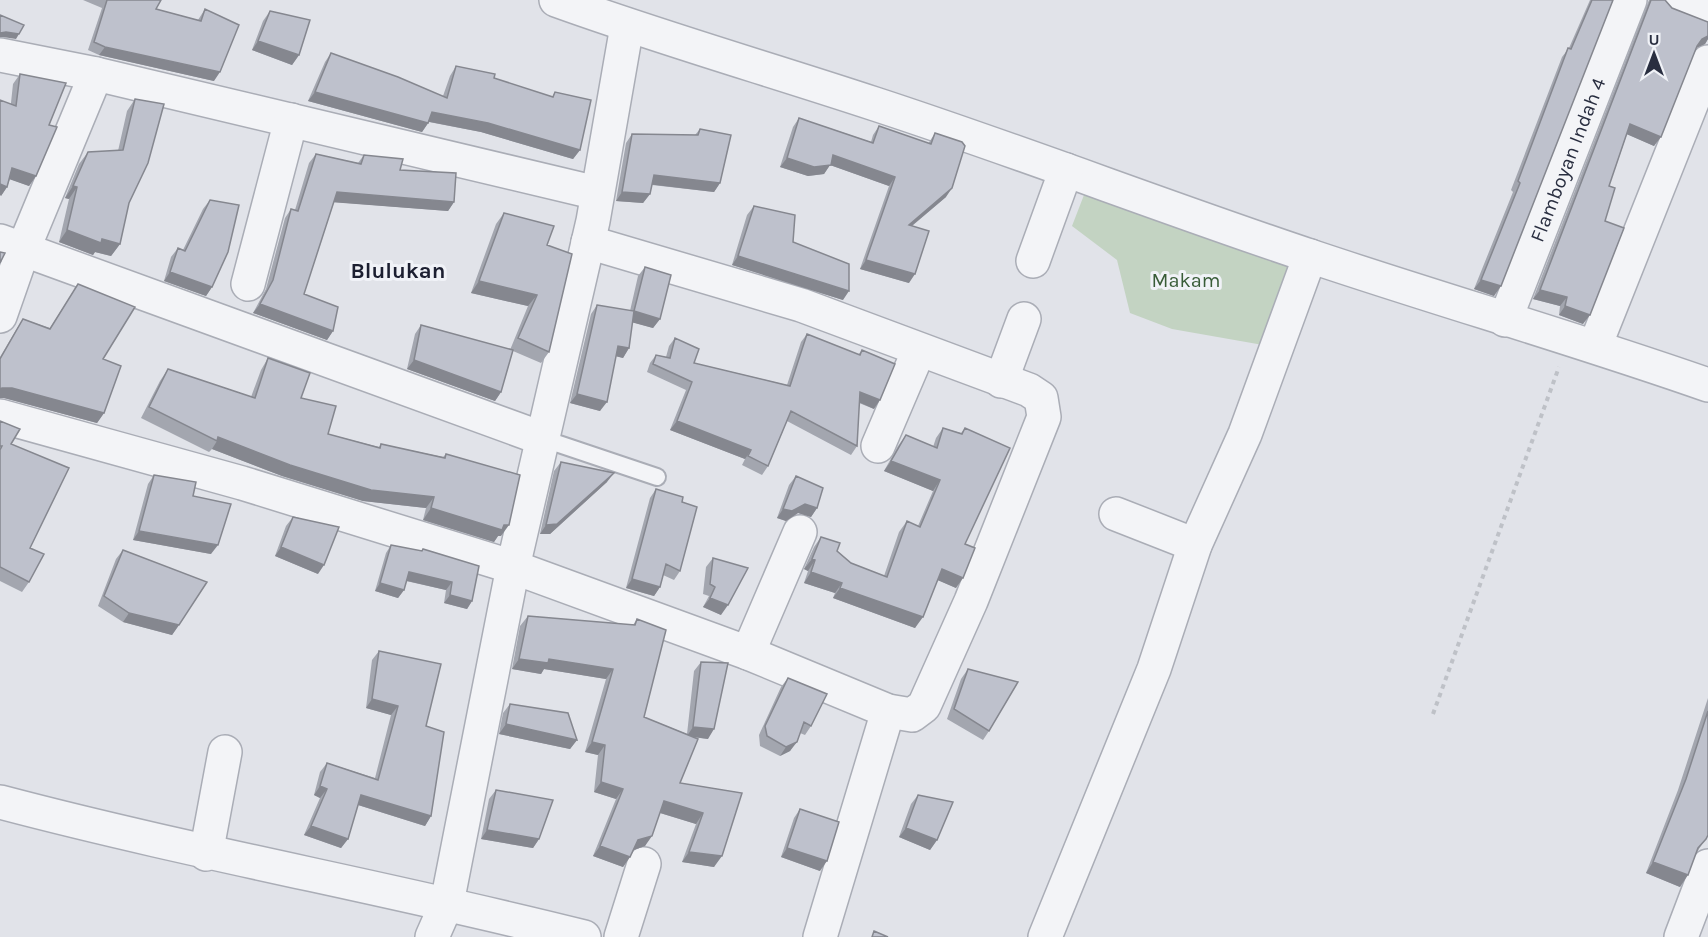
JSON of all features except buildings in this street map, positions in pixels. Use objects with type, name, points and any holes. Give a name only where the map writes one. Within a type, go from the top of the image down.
[{"type":"street","points":[[555,0],[627,26],[874,104],[1310,256],[1505,320],[1582,342],[1708,386]]},
{"type":"street","name":"Flamboyan Indah 4","points":[[1505,320],[1630,0]]},
{"type":"street","points":[[1672,0],[1708,15]]},
{"type":"street","points":[[432,937],[447,903],[513,567],[588,242],[627,26]]},
{"type":"street","points":[[0,55],[96,74],[597,193]]},
{"type":"street","points":[[1582,342],[1708,62]]},
{"type":"street","points":[[0,316],[12,246],[96,74]]},
{"type":"street","points":[[248,284],[291,120]]},
{"type":"street","points":[[1033,261],[1066,170]]},
{"type":"street","points":[[0,416],[242,483],[513,567],[748,653],[888,711],[912,715],[924,706],[971,601],[1044,417],[1043,402],[1038,394],[801,305],[588,242]]},
{"type":"street","points":[[12,246],[541,438]]},
{"type":"street","points":[[1045,937],[1154,669],[1195,545],[1245,434],[1310,256]]},
{"type":"street","points":[[1001,381],[1024,319]]},
{"type":"street","points":[[878,446],[919,350]]},
{"type":"street","points":[[1116,514],[1195,545]]},
{"type":"street","points":[[748,653],[800,532]]},
{"type":"street","points":[[820,937],[888,711]]},
{"type":"street","points":[[206,854],[225,752]]},
{"type":"street","points":[[0,802],[206,854],[447,903],[584,937]]},
{"type":"street","points":[[621,937],[644,864]]},
{"type":"street","points":[[1691,933],[1708,866]]},
{"type":"lane","points":[[541,438],[657,477]]},
{"type":"path","points":[[1433,714],[1582,342]]},
{"type":"green space","name":"Makam","points":[[1084,195],[1286,260],[1292,269],[1263,345],[1172,329],[1130,313],[1117,260],[1072,226]]},
{"type":"district","name":"Blulukan","points":[[398,271]]}]
